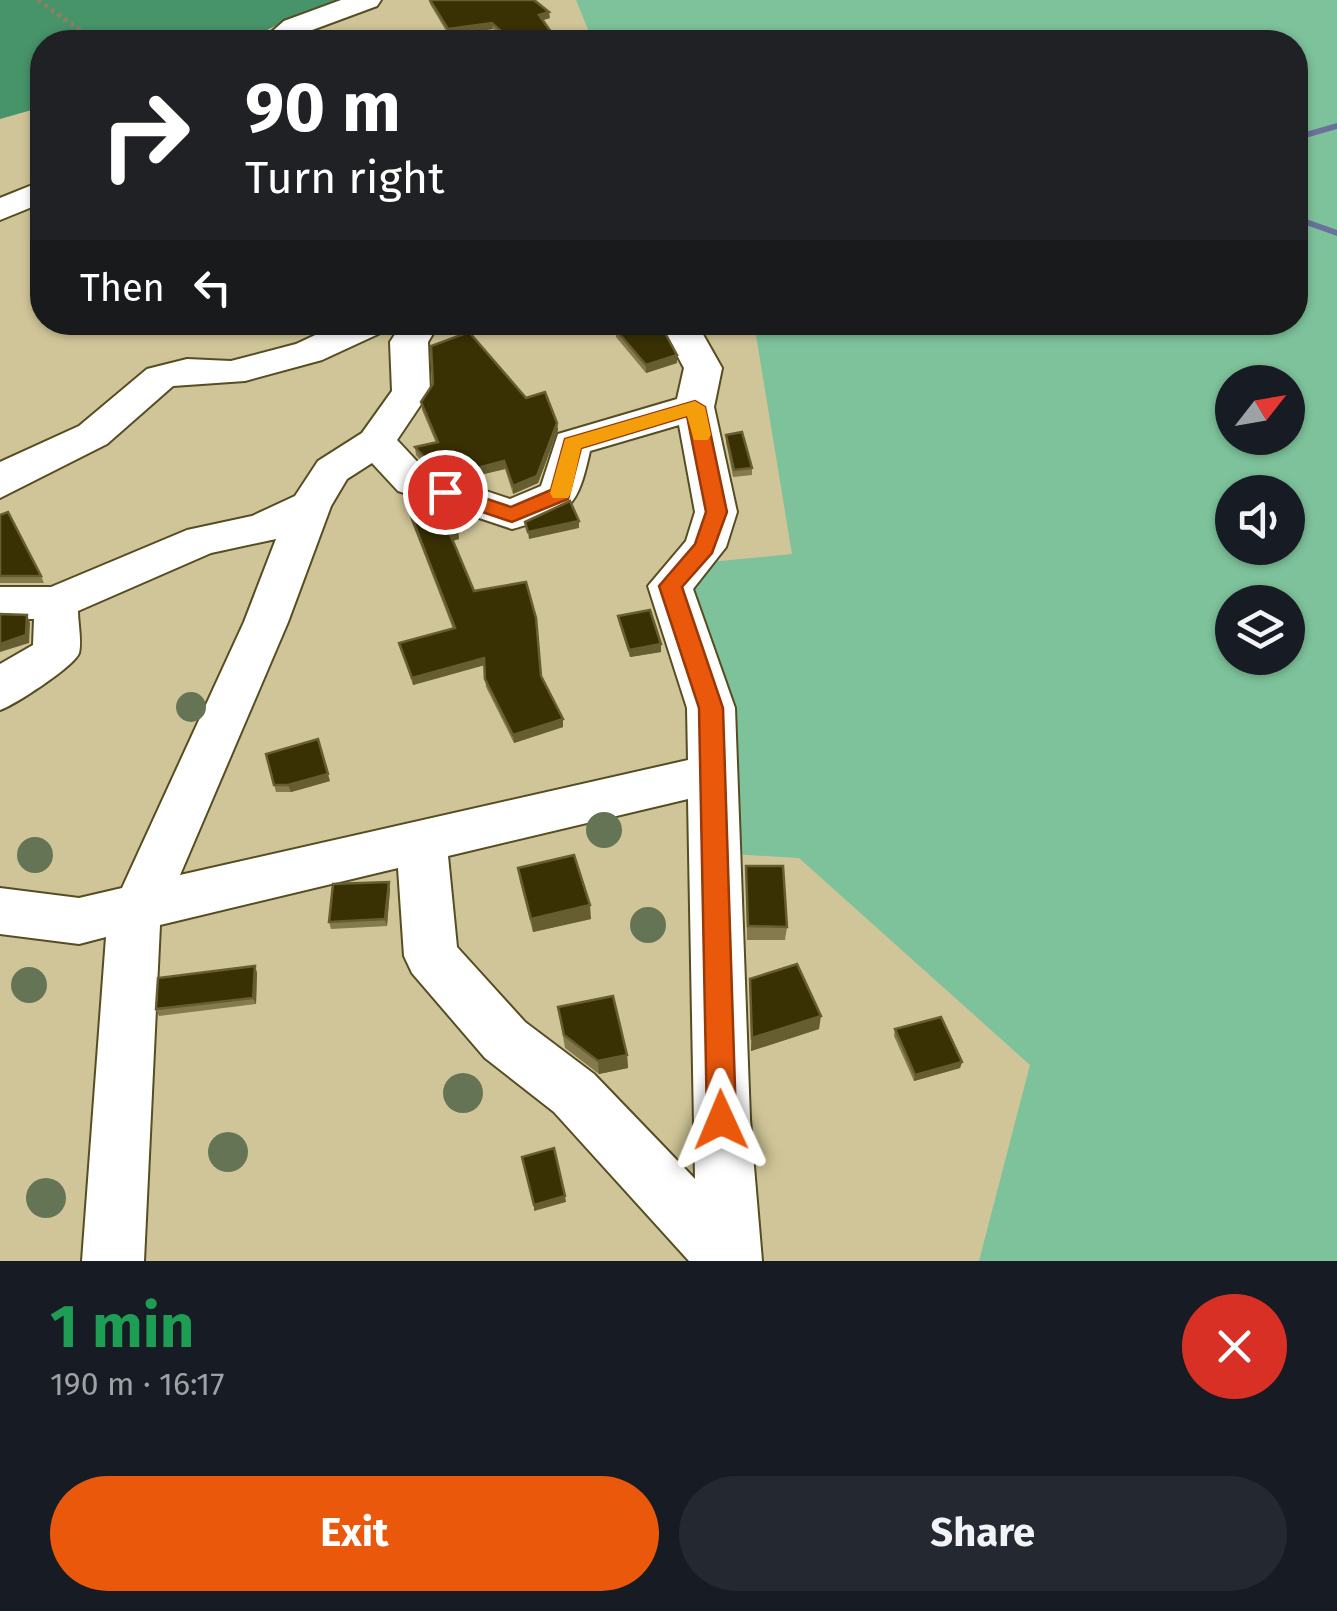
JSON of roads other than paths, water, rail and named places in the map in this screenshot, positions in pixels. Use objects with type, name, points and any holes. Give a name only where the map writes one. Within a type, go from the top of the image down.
[{"type":"street","points":[[290,30],[368,0]]},
{"type":"street","points":[[0,210],[30,196]]},
{"type":"street","points":[[0,484],[9,474],[92,435],[160,377],[186,371],[232,373],[309,352],[346,335]]},
{"type":"street","points":[[113,1261],[137,908],[266,622],[310,506],[332,470],[376,442],[410,392],[409,342],[414,335]]},
{"type":"street","points":[[684,335],[703,368],[695,407],[716,512],[705,547],[670,586],[711,708],[721,1120],[731,1260]]},
{"type":"street","points":[[376,442],[412,481],[512,515],[560,494],[572,444],[695,407]]},
{"type":"street","points":[[0,603],[56,603],[202,540],[261,529],[310,506]]},
{"type":"street","points":[[0,692],[7,682],[56,653],[56,603]]},
{"type":"street","points":[[0,910],[79,921],[713,774]]},
{"type":"street","points":[[421,841],[431,956],[504,1040],[574,1093],[731,1260]]},
{"type":"waterway","points":[[1308,134],[1337,126]]},
{"type":"waterway","points":[[1308,223],[1337,233]]}]
